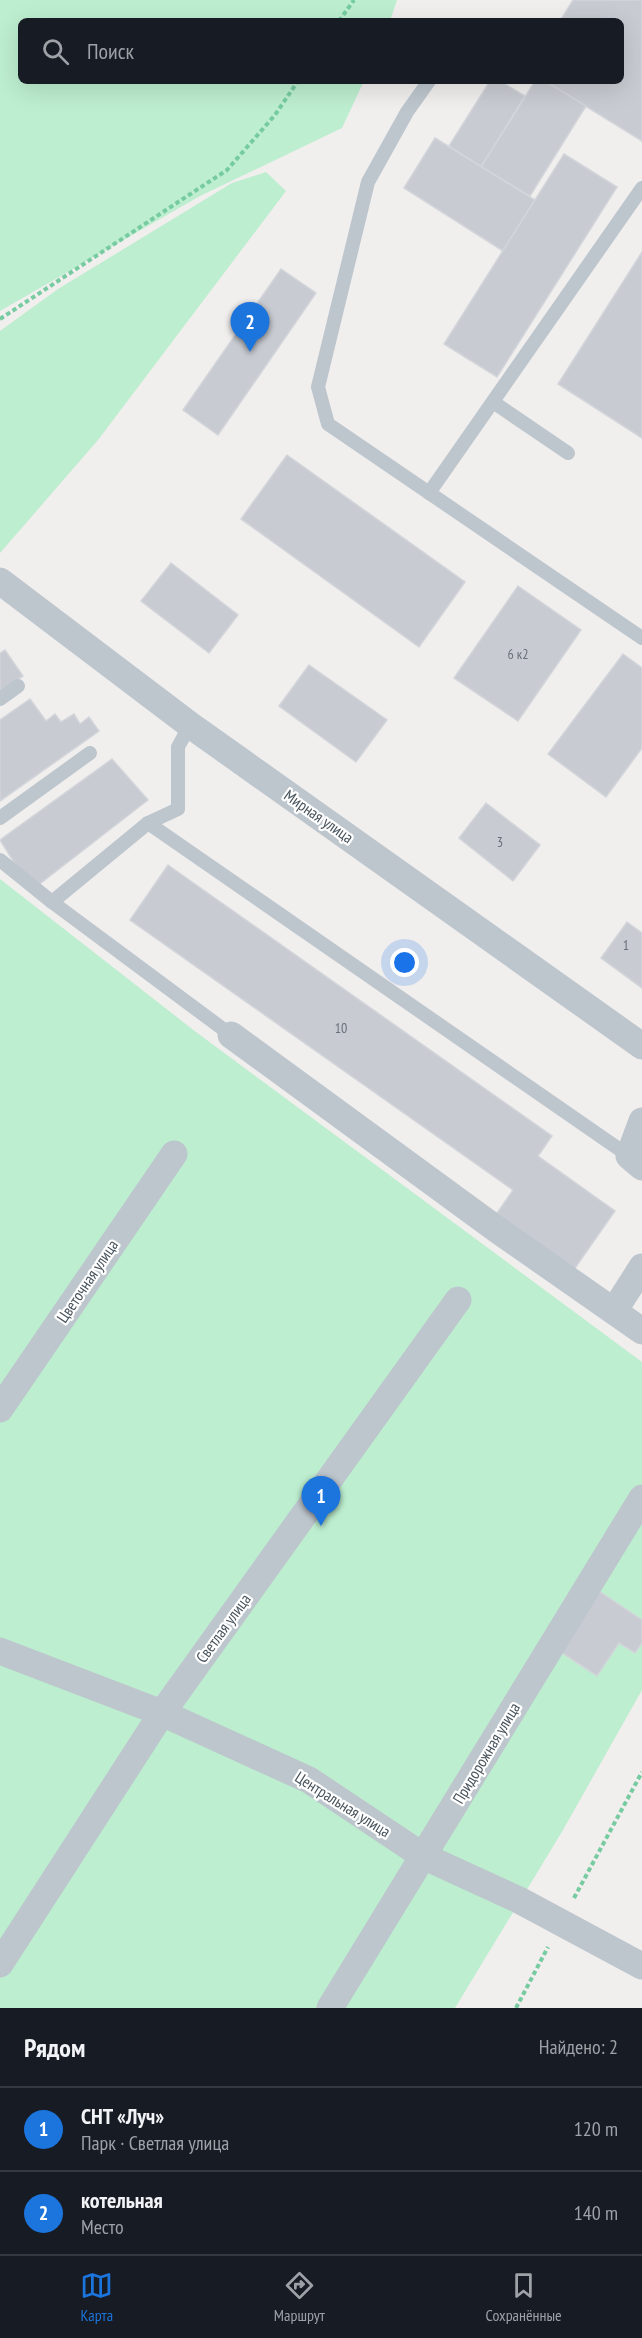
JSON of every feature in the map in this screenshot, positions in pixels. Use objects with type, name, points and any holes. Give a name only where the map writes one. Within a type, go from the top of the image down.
[{"type":"street","name":"Мирная улица","points":[[0,581],[190,724],[642,1046]]},
{"type":"street","points":[[231,1035],[499,1231],[642,1331]]},
{"type":"street","points":[[635,1162],[642,1121]]},
{"type":"street","name":"Цветочная улица","points":[[0,1409],[174,1154]]},
{"type":"street","points":[[614,1311],[642,1267]]},
{"type":"street","name":"Светлая улица","points":[[0,1964],[162,1713],[458,1300]]},
{"type":"street","name":"Придорожная улица","points":[[330,2008],[642,1498]]},
{"type":"street","name":"Центральная улица","points":[[0,1651],[162,1713],[309,1780],[423,1856],[519,1900],[642,1966]]},
{"type":"lane","points":[[427,84],[407,112],[368,182],[318,387],[328,424],[642,638]]},
{"type":"lane","points":[[429,493],[642,188]]},
{"type":"lane","points":[[493,402],[568,453]]},
{"type":"lane","points":[[0,699],[18,686]]},
{"type":"lane","points":[[52,902],[148,823],[178,808],[178,747],[190,724]]},
{"type":"lane","points":[[0,818],[90,753]]},
{"type":"lane","points":[[148,823],[635,1162]]},
{"type":"lane","points":[[0,860],[52,902],[231,1035]]},
{"type":"path","points":[[341,18],[354,0]]},
{"type":"path","points":[[0,319],[227,170],[275,115],[296,84]]},
{"type":"path","points":[[516,2008],[642,1772]]},
{"type":"green space","points":[[0,0],[397,0],[391,18],[18,18],[18,84],[363,84],[342,128],[200,196],[0,311]]},
{"type":"green space","points":[[266,172],[286,191],[98,440],[0,553],[0,331],[58,289],[232,183]]},
{"type":"green space","points":[[0,879],[196,1032],[642,1362],[642,1690],[563,1830],[455,2008],[0,2008]]},
{"type":"building","points":[[573,0],[642,0],[642,141],[550,84],[624,84],[624,18],[562,18]]},
{"type":"building","points":[[488,84],[505,84],[525,96],[481,167],[449,146]]},
{"type":"building","points":[[533,84],[550,84],[586,106],[530,196],[481,167]]},
{"type":"building","points":[[435,138],[535,200],[503,251],[404,188]]},
{"type":"building","points":[[564,154],[617,187],[497,377],[444,344]]},
{"type":"building","points":[[642,252],[642,438],[558,384]]},
{"type":"building","points":[[281,269],[316,293],[218,435],[183,410]]},
{"type":"building","points":[[287,455],[465,582],[419,647],[241,519]]},
{"type":"building","points":[[171,563],[238,615],[209,653],[141,601]]},
{"type":"building","points":[[518,586],[581,630],[518,721],[454,678]]},
{"type":"building","points":[[5,650],[23,676],[0,691],[0,653]]},
{"type":"building","points":[[623,654],[642,668],[642,748],[606,797],[548,754]]},
{"type":"building","points":[[309,665],[387,720],[356,762],[279,706]]},
{"type":"building","points":[[30,699],[46,721],[55,714],[61,722],[74,714],[80,724],[89,717],[99,731],[0,801],[0,720]]},
{"type":"building","points":[[112,759],[148,800],[37,886],[15,864],[0,840]]},
{"type":"building","points":[[486,803],[540,845],[513,881],[459,838]]},
{"type":"building","points":[[168,865],[552,1136],[538,1156],[615,1211],[573,1271],[495,1216],[513,1190],[130,920]]},
{"type":"building","points":[[627,922],[642,933],[642,988],[601,958]]},
{"type":"building","points":[[596,1589],[642,1620],[642,1643],[635,1653],[619,1643],[597,1676],[556,1649]]},
{"type":"place","name":"котельная","points":[[250,352]]},
{"type":"place","name":"СНТ «Луч»","points":[[321,1526]]}]
